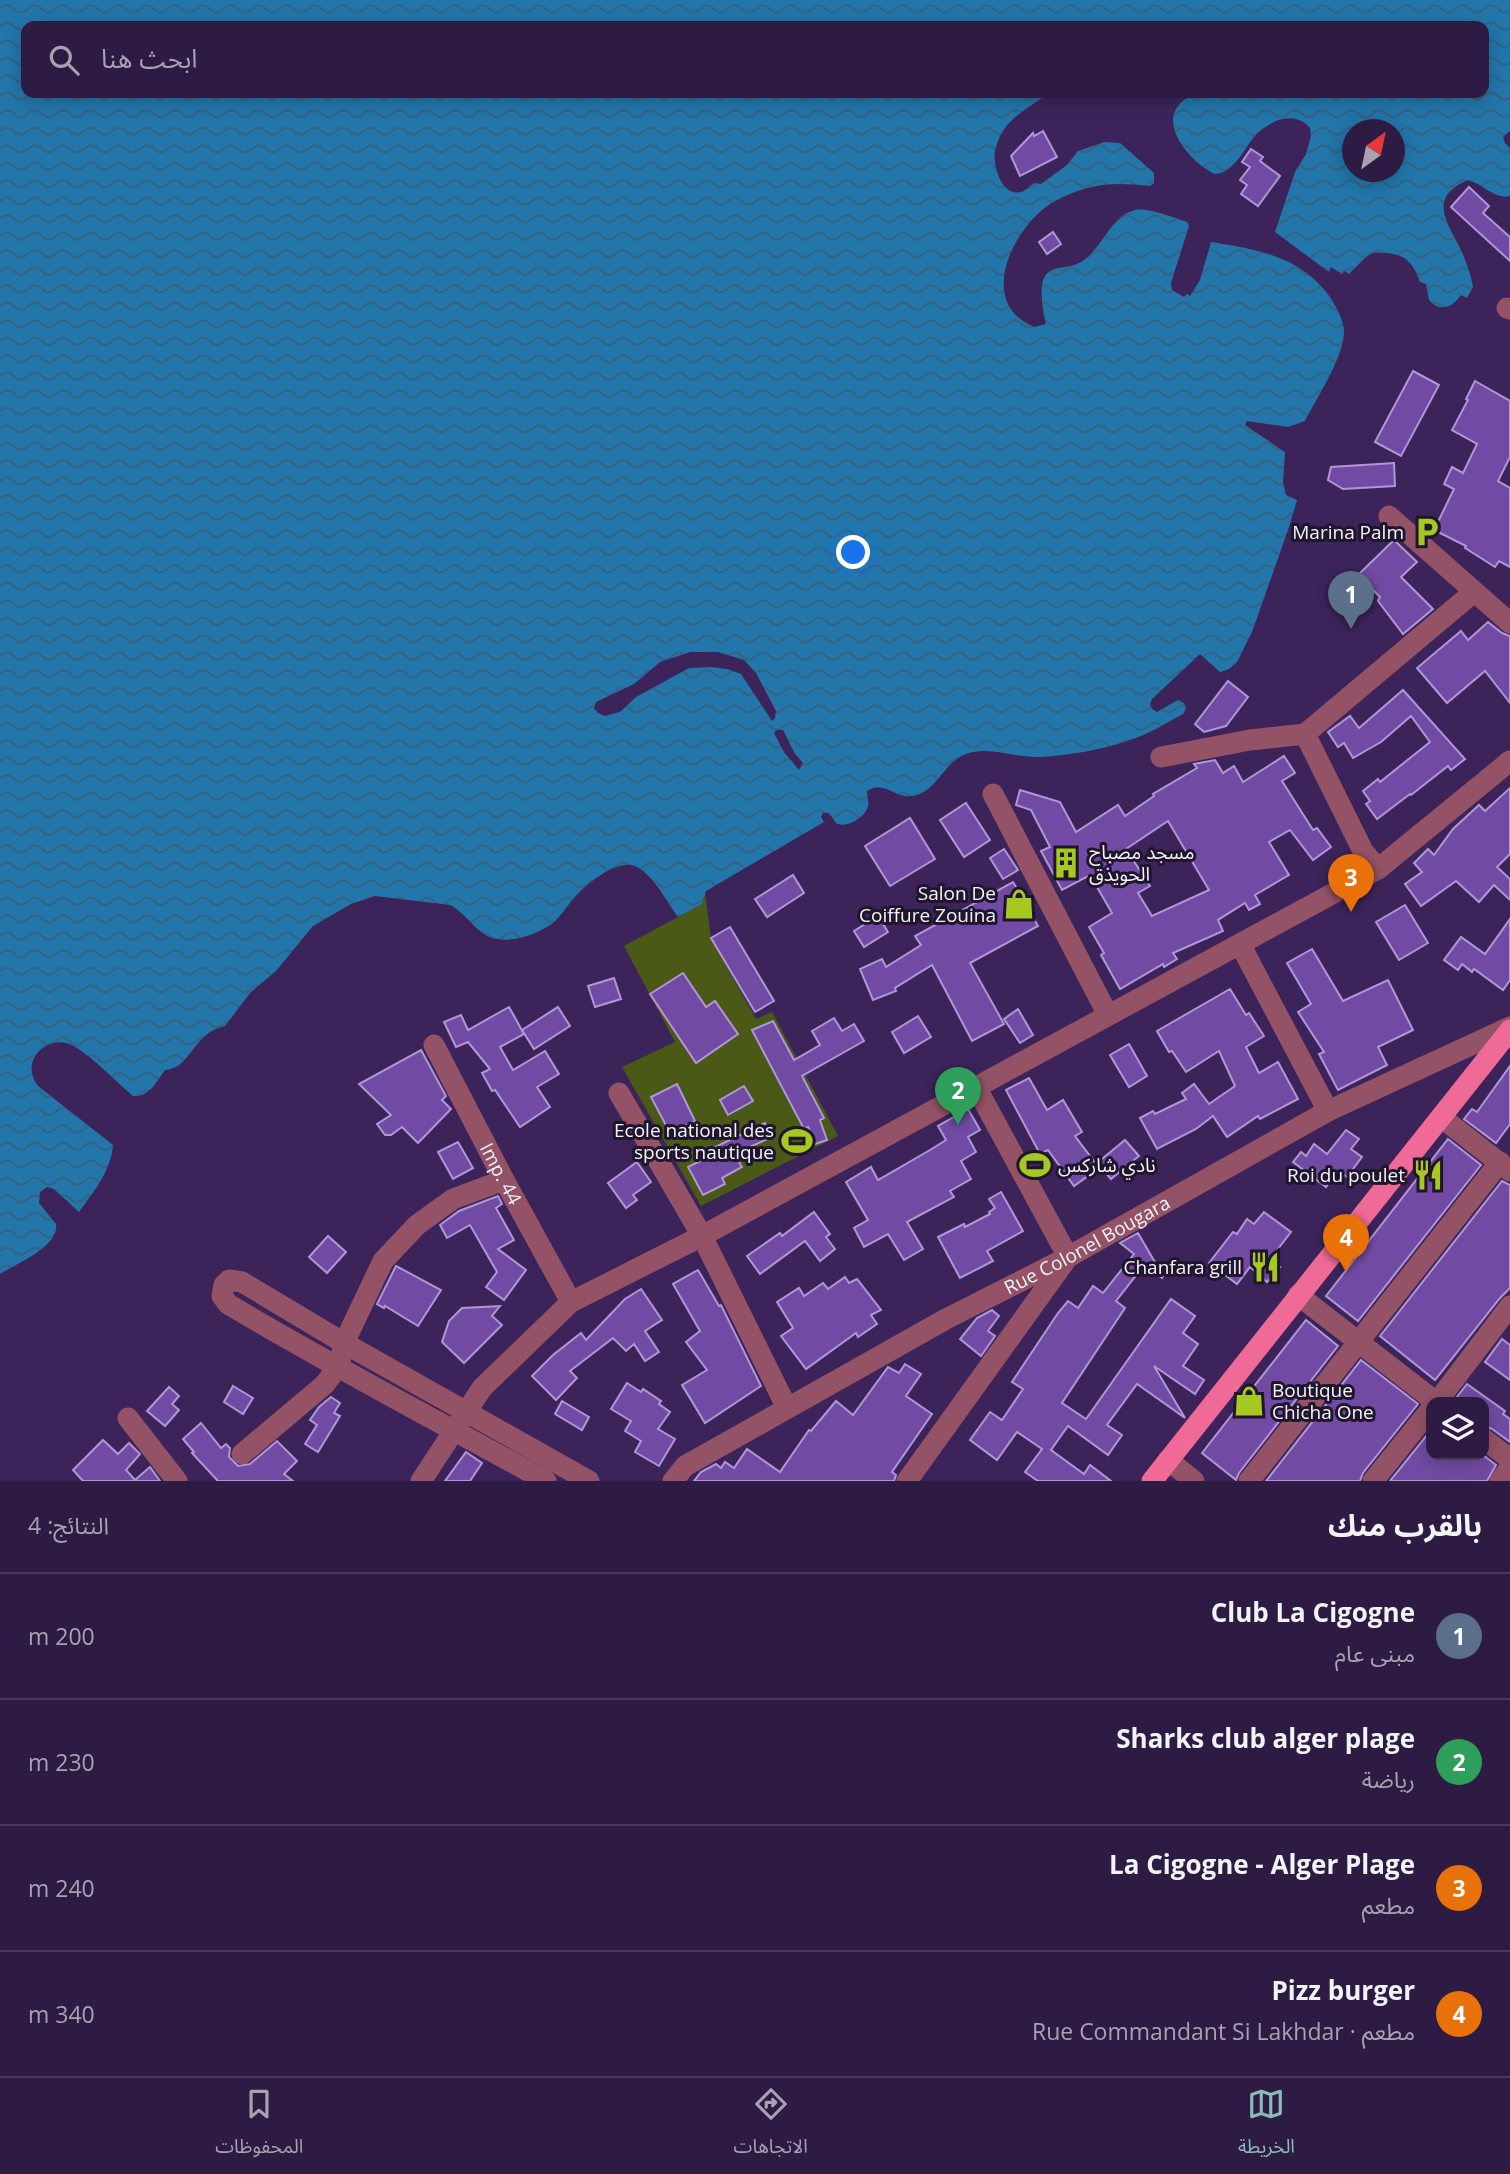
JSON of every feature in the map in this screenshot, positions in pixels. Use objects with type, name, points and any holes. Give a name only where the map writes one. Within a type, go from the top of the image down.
[{"type":"main road","points":[[1152,1481],[1510,1029]]},
{"type":"street","points":[[1389,516],[1510,623]]},
{"type":"street","points":[[1161,757],[1250,740],[1305,734],[1474,592]]},
{"type":"street","points":[[1305,734],[1363,851],[1378,869]]},
{"type":"street","points":[[421,1481],[482,1388],[570,1302],[702,1236],[1378,869],[1510,761]]},
{"type":"street","points":[[993,794],[1108,1015]]},
{"type":"street","points":[[1240,944],[1328,1111]]},
{"type":"street","name":"Rue Colonel Bougara","points":[[673,1481],[685,1466],[787,1408],[946,1319],[1068,1257],[1328,1111],[1510,1029]]},
{"type":"street","name":"Imp. 44","points":[[434,1045],[570,1302]]},
{"type":"street","points":[[907,1481],[1068,1257],[976,1087]]},
{"type":"street","points":[[620,1093],[702,1236],[787,1408]]},
{"type":"street","points":[[1250,1481],[1359,1342],[1505,1167],[1441,1117]]},
{"type":"street","points":[[242,1454],[324,1385],[339,1366],[344,1343],[383,1261],[417,1225],[453,1199],[504,1180]]},
{"type":"street","points":[[546,1481],[459,1421],[344,1343],[242,1282],[226,1281],[222,1296],[228,1304],[296,1345],[339,1366],[459,1421],[589,1481]]},
{"type":"street","points":[[1298,1296],[1430,1397]]},
{"type":"street","points":[[1440,1397],[1510,1306]]},
{"type":"street","points":[[1373,1481],[1426,1415]]},
{"type":"street","points":[[128,1418],[177,1481]]},
{"type":"street","points":[[1489,1443],[1510,1459]]},
{"type":"street","points":[[1168,1460],[1195,1481]]},
{"type":"street","points":[[1500,1481],[1510,1467]]},
{"type":"green space","points":[[705,892],[711,939],[756,1019],[772,1012],[838,1136],[701,1206],[622,1067],[675,1042],[624,946],[702,904]]},
{"type":"water","points":[[0,0],[1510,0],[1510,131],[1503,137],[1510,148],[1510,196],[1499,196],[1468,180],[1448,194],[1444,202],[1446,220],[1465,259],[1473,287],[1467,298],[1461,295],[1446,307],[1433,304],[1429,300],[1426,284],[1420,282],[1408,261],[1398,255],[1373,253],[1349,274],[1345,271],[1342,274],[1331,267],[1329,272],[1275,232],[1295,172],[1306,154],[1311,136],[1310,128],[1304,122],[1289,118],[1266,126],[1228,170],[1215,174],[1197,161],[1180,142],[1173,120],[1176,109],[1188,98],[1489,98],[1489,21],[21,21],[21,98],[1042,98],[1012,120],[999,138],[995,164],[1003,185],[1008,190],[1021,192],[1034,183],[1041,184],[1067,165],[1078,151],[1105,142],[1120,143],[1154,173],[1154,183],[1150,186],[1124,184],[1090,187],[1055,201],[1043,209],[1021,235],[1006,266],[1006,298],[1017,317],[1034,327],[1046,324],[1042,294],[1047,274],[1054,269],[1086,259],[1118,219],[1140,209],[1176,218],[1187,222],[1189,226],[1171,283],[1172,290],[1184,297],[1187,294],[1190,296],[1200,280],[1211,242],[1246,248],[1277,257],[1306,272],[1330,297],[1343,323],[1344,332],[1343,343],[1334,366],[1305,421],[1288,427],[1247,421],[1245,425],[1285,452],[1283,483],[1286,495],[1297,500],[1252,632],[1237,662],[1220,672],[1200,654],[1152,699],[1150,704],[1157,712],[1178,700],[1184,703],[1186,708],[1183,714],[1137,738],[1083,752],[1035,757],[992,751],[966,754],[952,763],[928,789],[912,796],[900,795],[884,788],[873,788],[867,791],[868,807],[858,819],[845,825],[836,823],[829,813],[823,813],[821,817],[824,822],[706,891],[702,904],[678,917],[649,876],[630,865],[612,869],[594,879],[547,927],[533,934],[511,939],[497,939],[484,934],[450,905],[375,896],[351,904],[313,926],[276,971],[250,993],[225,1026],[205,1036],[181,1064],[165,1070],[152,1088],[139,1096],[133,1096],[74,1046],[55,1043],[46,1046],[34,1058],[32,1067],[38,1086],[113,1145],[101,1180],[79,1212],[54,1189],[47,1187],[40,1192],[39,1203],[56,1224],[51,1240],[0,1274]]},
{"type":"pier","points":[[690,652],[718,652],[744,660],[756,673],[776,711],[775,718],[772,721],[741,674],[711,667],[689,668],[636,697],[620,712],[605,716],[594,708],[596,702],[634,684],[660,662]]},
{"type":"pier","points":[[783,730],[795,754],[803,763],[799,770],[784,752],[774,733]]},
{"type":"building","points":[[1043,131],[1057,157],[1020,176],[1011,156],[1033,133],[1034,136]]},
{"type":"building","points":[[1251,149],[1263,157],[1260,161],[1280,176],[1258,206],[1241,194],[1247,185],[1240,180],[1250,167],[1242,162]]},
{"type":"building","points":[[1469,187],[1489,206],[1483,213],[1510,237],[1510,261],[1451,207]]},
{"type":"building","points":[[1053,232],[1061,244],[1047,254],[1039,242]]},
{"type":"building","points":[[1413,371],[1439,385],[1401,456],[1375,442]]},
{"type":"building","points":[[1475,381],[1510,401],[1510,457],[1498,481],[1510,488],[1510,567],[1499,561],[1495,567],[1465,548],[1466,546],[1434,530],[1454,489],[1444,484],[1452,467],[1463,473],[1477,444],[1452,430]]},
{"type":"building","points":[[1394,463],[1395,486],[1343,489],[1328,480],[1331,467]]},
{"type":"building","points":[[1394,540],[1417,562],[1401,577],[1433,609],[1403,634],[1378,601],[1380,597],[1358,575]]},
{"type":"building","points":[[1488,622],[1510,636],[1510,703],[1485,671],[1447,703],[1417,668],[1461,631],[1468,640]]},
{"type":"building","points":[[1228,681],[1248,697],[1226,726],[1204,732],[1195,724]]},
{"type":"building","points":[[1403,690],[1465,759],[1451,770],[1448,766],[1377,819],[1366,804],[1370,801],[1363,791],[1378,779],[1380,782],[1430,742],[1411,716],[1381,742],[1353,758],[1344,743],[1338,747],[1328,732],[1350,716],[1359,728]]},
{"type":"building","points":[[1284,756],[1295,773],[1282,781],[1313,830],[1317,828],[1331,847],[1313,860],[1290,830],[1269,842],[1289,875],[1255,895],[1260,904],[1249,910],[1245,903],[1218,920],[1223,931],[1173,953],[1177,959],[1120,989],[1089,927],[1112,913],[1090,875],[1062,890],[1041,851],[1050,847],[1031,810],[1016,805],[1020,790],[1060,802],[1076,832],[1118,805],[1125,816],[1154,796],[1153,794],[1197,768],[1194,764],[1215,760],[1223,773],[1234,766],[1243,782]],"holes":[[[1168,821],[1209,890],[1152,916],[1138,893],[1150,886],[1126,849]]]},
{"type":"building","points":[[1510,788],[1510,854],[1497,867],[1510,879],[1510,900],[1494,885],[1479,902],[1456,881],[1421,906],[1405,884],[1422,872],[1414,863],[1428,849],[1434,855],[1453,829],[1479,805],[1485,811]]},
{"type":"building","points":[[966,803],[990,840],[964,857],[940,820]]},
{"type":"building","points":[[910,818],[935,859],[890,886],[865,846]]},
{"type":"building","points":[[1004,849],[1018,870],[1003,879],[990,858]]},
{"type":"building","points":[[793,875],[804,893],[767,917],[755,899]]},
{"type":"building","points":[[1013,882],[1038,926],[970,963],[1004,1024],[972,1041],[932,965],[895,988],[896,991],[873,1000],[860,969],[882,959],[886,967],[921,945],[915,936]]},
{"type":"building","points":[[1405,905],[1428,943],[1399,960],[1376,922]]},
{"type":"building","points":[[878,916],[888,932],[864,947],[854,931]]},
{"type":"building","points":[[1510,919],[1510,980],[1503,990],[1474,969],[1472,972],[1462,964],[1458,970],[1444,960],[1461,937],[1485,954]]},
{"type":"building","points":[[730,927],[774,1001],[755,1012],[711,938]]},
{"type":"building","points":[[1312,949],[1343,1001],[1388,980],[1413,1030],[1378,1047],[1387,1065],[1338,1090],[1319,1054],[1324,1052],[1298,1012],[1311,1004],[1287,963]]},
{"type":"building","points":[[683,973],[706,1007],[715,1001],[738,1034],[696,1063],[650,994]]},
{"type":"building","points":[[614,978],[621,999],[595,1007],[588,986]]},
{"type":"building","points":[[1230,989],[1246,1015],[1249,1013],[1264,1036],[1246,1047],[1259,1073],[1278,1062],[1298,1099],[1260,1119],[1258,1116],[1227,1137],[1213,1116],[1196,1129],[1157,1149],[1140,1118],[1186,1099],[1182,1093],[1194,1084],[1209,1104],[1235,1086],[1219,1051],[1186,1072],[1172,1051],[1169,1052],[1157,1031]]},
{"type":"building","points":[[509,1007],[524,1034],[500,1047],[513,1070],[545,1051],[559,1074],[537,1087],[550,1107],[520,1127],[495,1090],[492,1091],[482,1073],[490,1069],[468,1042],[456,1047],[444,1022],[461,1015],[468,1030]]},
{"type":"building","points":[[558,1007],[570,1026],[534,1049],[522,1030]]},
{"type":"building","points":[[1018,1009],[1033,1035],[1020,1043],[1004,1019]]},
{"type":"building","points":[[918,1016],[931,1037],[904,1053],[892,1032]]},
{"type":"building","points":[[834,1018],[842,1031],[854,1024],[864,1041],[802,1076],[824,1118],[820,1120],[827,1140],[815,1144],[808,1127],[804,1129],[752,1030],[773,1021],[794,1060],[820,1045],[812,1031]]},
{"type":"building","points":[[1129,1044],[1147,1076],[1129,1087],[1110,1055]]},
{"type":"building","points":[[421,1050],[446,1096],[442,1100],[451,1109],[418,1143],[402,1127],[391,1135],[385,1135],[377,1124],[391,1115],[359,1084]]},
{"type":"building","points":[[1510,1066],[1510,1124],[1496,1143],[1464,1119],[1472,1109],[1477,1112]]},
{"type":"building","points":[[1029,1078],[1047,1110],[1063,1100],[1082,1132],[1075,1136],[1099,1168],[1074,1186],[1048,1150],[1040,1154],[1006,1090]]},
{"type":"building","points":[[677,1084],[695,1121],[670,1133],[651,1097]]},
{"type":"building","points":[[744,1086],[753,1101],[728,1115],[720,1100]]},
{"type":"building","points":[[968,1109],[980,1130],[968,1137],[976,1152],[961,1161],[971,1179],[950,1191],[954,1197],[907,1222],[923,1249],[904,1260],[888,1234],[864,1247],[854,1228],[868,1220],[846,1182],[871,1167],[878,1180],[930,1150],[946,1140],[938,1126]]},
{"type":"building","points":[[765,1123],[772,1137],[734,1154],[742,1167],[722,1178],[725,1184],[703,1195],[688,1167],[706,1158],[703,1153]]},
{"type":"building","points":[[1346,1130],[1359,1139],[1351,1149],[1362,1157],[1347,1177],[1338,1171],[1326,1187],[1293,1162],[1301,1152],[1306,1156],[1314,1144],[1327,1154]]},
{"type":"building","points":[[1448,1139],[1481,1165],[1358,1321],[1326,1296]]},
{"type":"building","points":[[1125,1140],[1139,1156],[1111,1179],[1097,1163]]},
{"type":"building","points":[[458,1142],[473,1168],[453,1179],[438,1152]]},
{"type":"building","points":[[637,1162],[651,1182],[633,1195],[637,1200],[626,1208],[608,1183]]},
{"type":"building","points":[[1502,1181],[1510,1185],[1510,1288],[1435,1380],[1380,1336]]},
{"type":"building","points":[[1001,1192],[1023,1231],[987,1251],[993,1261],[960,1278],[938,1237],[990,1214],[995,1208],[989,1199]]},
{"type":"building","points":[[498,1196],[502,1204],[496,1208],[514,1240],[498,1249],[526,1270],[504,1300],[486,1287],[497,1272],[470,1225],[447,1238],[440,1225],[459,1211]]},
{"type":"building","points":[[814,1212],[830,1234],[826,1237],[835,1249],[820,1261],[805,1241],[760,1274],[747,1256],[780,1233],[782,1236]]},
{"type":"building","points":[[1264,1212],[1291,1232],[1271,1258],[1280,1267],[1267,1282],[1250,1267],[1237,1284],[1209,1263],[1233,1232],[1237,1234],[1247,1219],[1254,1224]]},
{"type":"building","points":[[1138,1233],[1163,1276],[1162,1278],[1145,1264],[1116,1301],[1125,1308],[1062,1403],[1086,1419],[1171,1299],[1195,1316],[1183,1333],[1198,1344],[1183,1366],[1204,1380],[1195,1394],[1154,1366],[1185,1418],[1137,1384],[1107,1425],[1122,1435],[1108,1455],[1068,1426],[1051,1450],[1084,1474],[1090,1465],[1111,1481],[1038,1481],[1025,1472],[1042,1449],[1017,1432],[997,1460],[970,1440],[990,1412],[1002,1420],[1023,1389],[1012,1382],[1058,1313],[1068,1301],[1078,1308],[1093,1286],[1103,1293],[1134,1254],[1120,1243]]},
{"type":"building","points":[[328,1236],[346,1252],[327,1273],[309,1257]]},
{"type":"building","points":[[396,1266],[441,1290],[418,1326],[377,1304]]},
{"type":"building","points":[[698,1270],[719,1306],[721,1305],[761,1386],[705,1423],[682,1385],[707,1370],[686,1342],[700,1331],[673,1284]]},
{"type":"building","points":[[845,1277],[849,1283],[857,1279],[881,1310],[871,1315],[877,1324],[858,1337],[856,1333],[806,1369],[781,1336],[793,1328],[777,1302],[799,1288],[804,1296],[823,1283],[828,1289]]},
{"type":"building","points":[[641,1289],[662,1320],[645,1331],[659,1352],[645,1361],[634,1344],[626,1351],[613,1338],[570,1371],[577,1378],[556,1400],[532,1376],[581,1333],[586,1340],[625,1299]]},
{"type":"building","points":[[500,1306],[492,1316],[502,1325],[464,1363],[442,1342],[449,1321],[462,1308]]},
{"type":"building","points":[[992,1310],[999,1316],[988,1331],[995,1336],[981,1356],[960,1339],[977,1318]]},
{"type":"building","points":[[1306,1320],[1338,1346],[1236,1480],[1202,1453]]},
{"type":"building","points":[[1502,1339],[1510,1345],[1510,1380],[1485,1362]]},
{"type":"building","points":[[1361,1360],[1418,1404],[1363,1473],[1360,1481],[1266,1481]]},
{"type":"building","points":[[905,1364],[921,1374],[906,1396],[932,1414],[892,1472],[896,1475],[894,1481],[694,1481],[701,1472],[716,1464],[721,1468],[725,1462],[734,1468],[747,1449],[780,1472],[809,1430],[811,1431],[836,1401],[853,1415],[888,1367],[899,1373]]},
{"type":"building","points":[[627,1383],[641,1392],[643,1389],[661,1401],[659,1404],[670,1412],[658,1429],[675,1439],[659,1466],[635,1452],[641,1441],[625,1431],[631,1421],[611,1409]]},
{"type":"building","points":[[1467,1384],[1485,1397],[1457,1397]]},
{"type":"building","points":[[233,1386],[253,1398],[243,1414],[224,1402]]},
{"type":"building","points":[[169,1387],[179,1396],[172,1404],[179,1410],[165,1426],[147,1411]]},
{"type":"building","points":[[331,1397],[340,1403],[334,1413],[340,1416],[318,1452],[305,1444],[317,1425],[310,1420],[319,1407]]},
{"type":"building","points":[[1489,1400],[1505,1411],[1503,1414],[1510,1419],[1510,1442],[1489,1428]]},
{"type":"building","points":[[562,1401],[589,1417],[582,1430],[555,1414]]},
{"type":"building","points":[[201,1423],[221,1448],[226,1444],[230,1448],[229,1457],[238,1466],[250,1464],[277,1441],[297,1461],[284,1474],[293,1481],[218,1481],[183,1439]]},
{"type":"building","points":[[1426,1436],[1426,1460],[1489,1460],[1496,1465],[1487,1481],[1390,1481]]},
{"type":"building","points":[[103,1440],[118,1454],[129,1443],[140,1454],[126,1470],[135,1480],[150,1467],[160,1481],[83,1481],[73,1470]]},
{"type":"building","points":[[466,1452],[482,1463],[470,1481],[445,1481]]},
{"type":"place","name":"Marina Palm","points":[[1427,532]]},
{"type":"place","name":"Club La Cigogne","points":[[1351,629]]},
{"type":"place","name":"مسجد مصباح الحويذق","points":[[1066,863]]},
{"type":"place","name":"Salon De Coiffure Zouina","points":[[1019,904]]},
{"type":"place","name":"La Cigogne - Alger Plage","points":[[1351,912]]},
{"type":"place","name":"Sharks club alger plage","points":[[958,1125]]},
{"type":"place","name":"Ecole national des sports nautique","points":[[797,1141]]},
{"type":"place","name":"نادي شاركس","points":[[1035,1165]]},
{"type":"place","name":"Roi du poulet","points":[[1428,1175]]},
{"type":"place","name":"Chanfara grill","points":[[1265,1267]]},
{"type":"place","name":"Pizz burger","points":[[1346,1272]]},
{"type":"place","name":"Boutique Chicha One","points":[[1249,1401]]}]
